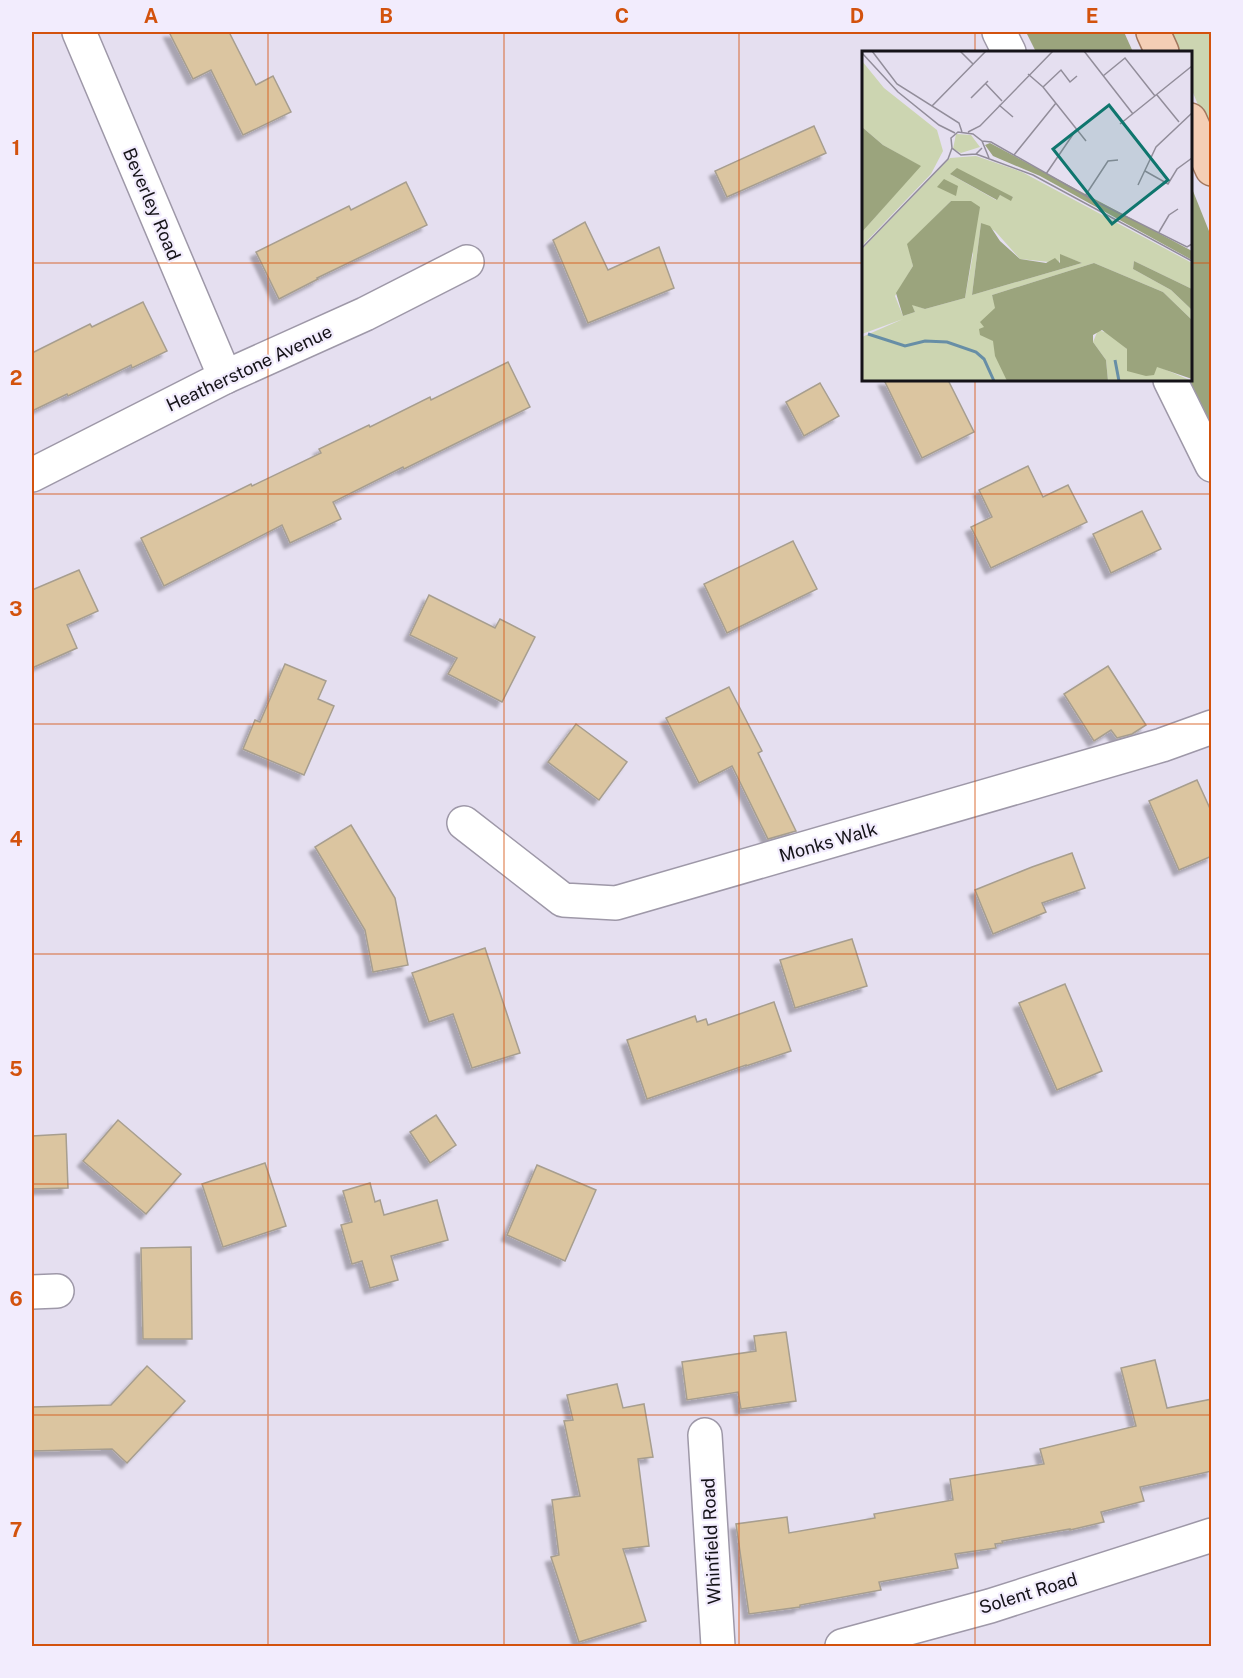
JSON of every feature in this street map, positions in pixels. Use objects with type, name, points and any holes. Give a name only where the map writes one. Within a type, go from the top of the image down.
[{"type":"main road","points":[[1153,32],[1162,51]]},
{"type":"main road","points":[[1192,122],[1212,169]]},
{"type":"street","name":"Beverley Road","points":[[79,32],[225,377]]},
{"type":"street","points":[[999,32],[1008,51]]},
{"type":"street","name":"Heatherstone Avenue","points":[[32,475],[225,377],[365,314],[467,262]]},
{"type":"street","points":[[1170,381],[1212,465]]},
{"type":"street","name":"Monks Walk","points":[[464,823],[563,900],[616,903],[1162,746],[1212,726]]},
{"type":"street","name":"Whinfield Road","points":[[705,1435],[718,1647]]},
{"type":"street","name":"Solent Road","points":[[842,1647],[990,1606],[1212,1535]]},
{"type":"green space","points":[[1026,32],[1124,32],[1133,51],[1036,51]]},
{"type":"green space","points":[[1166,32],[1211,32],[1211,136],[1192,90],[1192,51],[1175,51]]},
{"type":"green space","points":[[1192,188],[1211,236],[1211,435],[1186,381],[1192,381]]},
{"type":"building","points":[[169,32],[229,32],[256,85],[273,76],[291,112],[243,135],[211,70],[193,79]]},
{"type":"building","points":[[814,126],[826,153],[727,197],[715,171]]},
{"type":"building","points":[[406,182],[427,225],[279,299],[256,252],[349,206],[351,210]]},
{"type":"building","points":[[585,222],[608,270],[659,247],[674,288],[588,323],[553,240]]},
{"type":"building","points":[[143,302],[167,351],[132,368],[131,365],[32,411],[32,353],[90,324],[92,327]]},
{"type":"building","points":[[508,362],[530,407],[333,502],[341,519],[290,543],[282,525],[164,586],[141,538],[251,484],[252,486],[321,453],[319,449],[369,425],[370,427],[430,397],[431,400]]},
{"type":"building","points":[[884,381],[948,381],[974,432],[922,458]]},
{"type":"building","points":[[820,383],[839,416],[804,436],[786,402]]},
{"type":"building","points":[[1028,466],[1043,497],[1068,485],[1087,522],[991,568],[971,527],[992,517],[979,490]]},
{"type":"building","points":[[1142,511],[1161,549],[1111,573],[1093,534]]},
{"type":"building","points":[[793,541],[817,589],[727,633],[704,584]]},
{"type":"building","points":[[79,570],[98,611],[67,625],[77,648],[32,668],[32,590]]},
{"type":"building","points":[[429,595],[495,628],[500,619],[535,637],[502,702],[448,674],[457,658],[410,635]]},
{"type":"building","points":[[285,664],[326,681],[318,699],[334,706],[304,775],[243,749],[255,720],[260,722]]},
{"type":"building","points":[[1108,666],[1146,725],[1132,734],[1117,738],[1111,730],[1094,741],[1064,694]]},
{"type":"building","points":[[729,687],[762,751],[758,753],[796,831],[768,839],[732,766],[699,783],[666,718]]},
{"type":"building","points":[[576,724],[627,762],[599,800],[548,762]]},
{"type":"building","points":[[1197,780],[1212,813],[1212,856],[1179,870],[1149,801]]},
{"type":"building","points":[[351,825],[395,898],[408,965],[373,972],[365,930],[315,847]]},
{"type":"building","points":[[1072,853],[1085,888],[1042,903],[1046,912],[993,934],[975,890]]},
{"type":"building","points":[[852,939],[867,986],[795,1008],[780,960]]},
{"type":"building","points":[[485,948],[520,1053],[472,1068],[453,1014],[429,1022],[412,973]]},
{"type":"building","points":[[1065,984],[1102,1071],[1057,1090],[1019,1003]]},
{"type":"building","points":[[774,1002],[791,1051],[647,1099],[627,1040],[695,1016],[697,1022],[706,1019],[708,1025]]},
{"type":"building","points":[[436,1115],[456,1145],[430,1163],[410,1132]]},
{"type":"building","points":[[118,1120],[181,1174],[146,1214],[83,1161]]},
{"type":"building","points":[[66,1134],[68,1188],[32,1189],[32,1136]]},
{"type":"building","points":[[265,1163],[286,1226],[223,1247],[202,1184]]},
{"type":"building","points":[[537,1165],[596,1190],[565,1261],[507,1235]]},
{"type":"building","points":[[370,1183],[375,1202],[380,1200],[384,1215],[437,1200],[448,1240],[391,1256],[398,1280],[370,1288],[362,1261],[352,1264],[341,1225],[352,1222],[343,1191]]},
{"type":"building","points":[[191,1247],[192,1339],[143,1339],[141,1248]]},
{"type":"building","points":[[786,1332],[796,1401],[741,1409],[738,1392],[687,1400],[682,1362],[756,1351],[754,1336]]},
{"type":"building","points":[[1155,1360],[1167,1408],[1212,1399],[1212,1471],[1140,1487],[1144,1501],[1101,1512],[1104,1522],[1002,1541],[1003,1543],[995,1544],[996,1548],[955,1554],[958,1568],[879,1582],[881,1590],[800,1605],[800,1607],[749,1614],[736,1524],[787,1517],[789,1533],[875,1518],[874,1514],[953,1500],[950,1479],[1044,1464],[1040,1449],[1136,1426],[1121,1368]]},
{"type":"building","points":[[147,1366],[185,1401],[127,1463],[112,1449],[32,1451],[32,1407],[111,1405]]},
{"type":"building","points":[[617,1384],[623,1408],[644,1404],[653,1457],[638,1459],[649,1546],[623,1549],[646,1621],[579,1642],[551,1557],[559,1555],[552,1500],[580,1496],[564,1421],[573,1420],[567,1395]]}]
